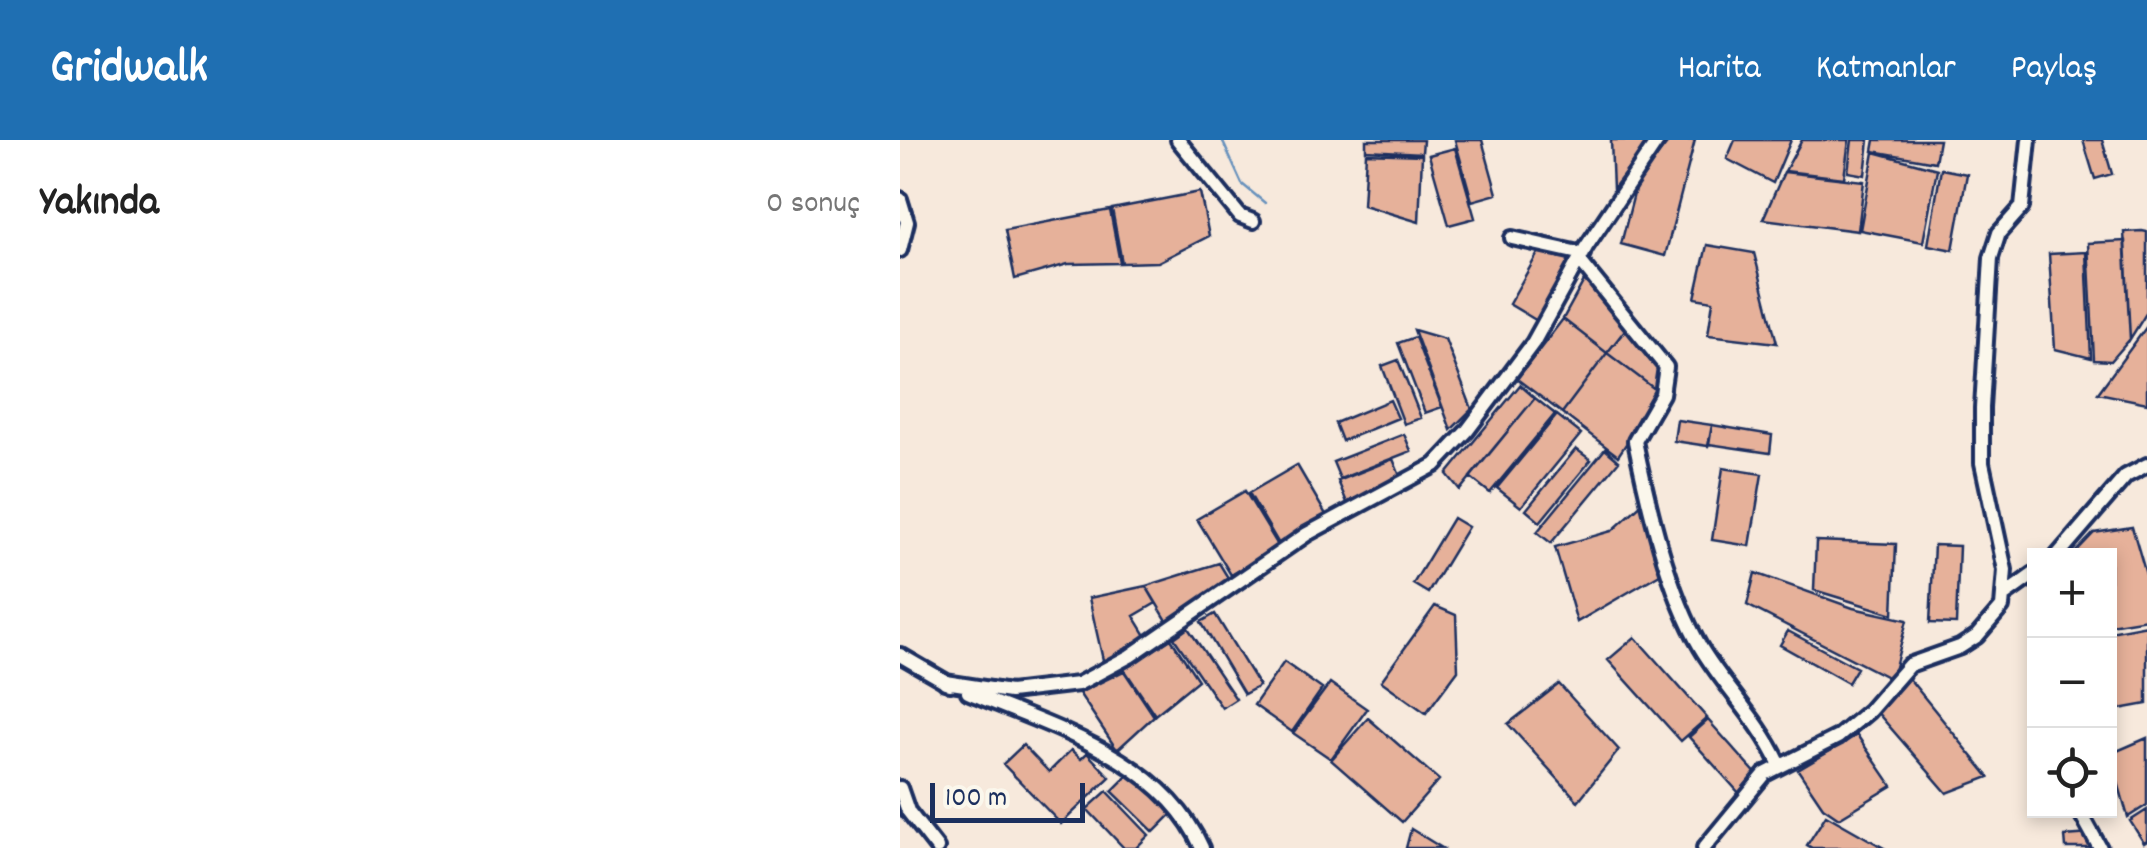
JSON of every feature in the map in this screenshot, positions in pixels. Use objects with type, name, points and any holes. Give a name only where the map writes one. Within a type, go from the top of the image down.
[{"type":"street","points":[[1178,140],[1240,216],[1253,220]]},
{"type":"street","points":[[945,682],[1026,692],[1078,684],[1101,674],[1306,534],[1435,465],[1467,431],[1533,343],[1581,257],[1658,140]]},
{"type":"street","points":[[1704,848],[1748,792],[1779,763],[1838,736],[1869,711],[1908,665],[1960,647],[1977,636],[2002,607],[2006,594],[1982,463],[1982,408],[1991,258],[1999,234],[2022,206],[2029,140]]},
{"type":"street","points":[[900,200],[907,222],[900,250]]},
{"type":"street","points":[[1512,238],[1581,257],[1666,367],[1662,394],[1635,441],[1642,473],[1680,600],[1701,648],[1767,737],[1779,763]]},
{"type":"street","points":[[2064,548],[2112,490],[2147,465]]},
{"type":"street","points":[[2006,594],[2027,579]]},
{"type":"street","points":[[900,655],[945,682],[1127,764],[1180,810],[1202,848]]},
{"type":"street","points":[[1018,713],[1026,692]]},
{"type":"street","points":[[900,788],[908,811],[937,848]]},
{"type":"street","points":[[2083,818],[2100,848]]},
{"type":"building","points":[[1366,140],[1423,140],[1422,153],[1366,150]]},
{"type":"building","points":[[1455,140],[1482,140],[1497,194],[1472,201]]},
{"type":"building","points":[[1611,140],[1650,140],[1613,189]]},
{"type":"building","points":[[1670,140],[1695,140],[1665,256],[1621,244],[1637,182]]},
{"type":"building","points":[[1735,140],[1791,140],[1773,183],[1727,159]]},
{"type":"building","points":[[1802,140],[1849,140],[1844,178],[1785,171]]},
{"type":"building","points":[[1852,140],[1869,140],[1865,175],[1848,172]]},
{"type":"building","points":[[1875,140],[1939,140],[1935,162],[1873,151]]},
{"type":"building","points":[[2083,140],[2102,140],[2112,174],[2095,179]]},
{"type":"building","points":[[1455,148],[1475,218],[1449,225],[1429,155]]},
{"type":"building","points":[[1874,152],[1937,169],[1923,242],[1860,230]]},
{"type":"building","points":[[1366,153],[1422,155],[1419,222],[1363,205]]},
{"type":"building","points":[[1941,169],[1967,174],[1953,250],[1928,245]]},
{"type":"building","points":[[1784,172],[1864,181],[1858,231],[1763,219]]},
{"type":"building","points":[[1200,192],[1209,236],[1158,262],[1122,263],[1112,209]]},
{"type":"building","points":[[1110,210],[1120,263],[1068,264],[1015,279],[1005,230]]},
{"type":"building","points":[[2124,232],[2147,232],[2147,312],[2130,339]]},
{"type":"building","points":[[2125,241],[2130,339],[2111,361],[2094,360],[2088,243]]},
{"type":"building","points":[[1707,245],[1754,253],[1777,343],[1708,335],[1713,301],[1695,298]]},
{"type":"building","points":[[1541,248],[1576,257],[1539,322],[1509,304]]},
{"type":"building","points":[[2086,252],[2091,358],[2055,349],[2049,254]]},
{"type":"building","points":[[1585,279],[1612,300],[1631,322],[1607,353],[1563,319]]},
{"type":"building","points":[[1563,319],[1607,353],[1562,413],[1517,379]]},
{"type":"building","points":[[2147,326],[2147,403],[2098,393]]},
{"type":"building","points":[[1626,329],[1656,352],[1650,360],[1666,372],[1660,393],[1607,353]]},
{"type":"building","points":[[1414,330],[1445,339],[1472,409],[1451,430]]},
{"type":"building","points":[[1415,337],[1442,407],[1425,413],[1398,343]]},
{"type":"building","points":[[1607,353],[1660,393],[1618,456],[1562,413]]},
{"type":"building","points":[[1398,360],[1421,418],[1404,424],[1382,366]]},
{"type":"building","points":[[1520,385],[1535,398],[1460,490],[1447,474]]},
{"type":"building","points":[[1535,398],[1555,414],[1490,493],[1470,477]]},
{"type":"building","points":[[1390,400],[1398,418],[1342,441],[1335,423]]},
{"type":"building","points":[[1557,415],[1581,434],[1521,507],[1497,488]]},
{"type":"building","points":[[1677,420],[1712,425],[1708,446],[1674,441]]},
{"type":"building","points":[[1712,425],[1772,435],[1770,453],[1709,444]]},
{"type":"building","points":[[1404,434],[1411,451],[1340,479],[1333,462]]},
{"type":"building","points":[[1576,449],[1591,460],[1540,522],[1526,510]]},
{"type":"building","points":[[1605,449],[1619,461],[1551,543],[1537,532]]},
{"type":"building","points":[[1393,459],[1403,483],[1348,505],[1338,481]]},
{"type":"building","points":[[1297,465],[1328,518],[1280,546],[1249,493]]},
{"type":"building","points":[[1723,468],[1762,474],[1750,546],[1712,540]]},
{"type":"building","points":[[1245,491],[1279,547],[1231,575],[1197,519]]},
{"type":"building","points":[[1646,500],[1665,571],[1577,622],[1555,547],[1612,531]]},
{"type":"building","points":[[1453,518],[1468,527],[1428,593],[1413,584]]},
{"type":"building","points":[[2132,527],[2147,578],[2147,619],[2117,624],[2117,548],[2080,548],[2094,533]]},
{"type":"building","points":[[1816,541],[1896,544],[1893,614],[1814,590]]},
{"type":"building","points":[[1934,545],[1959,546],[1956,624],[1930,623]]},
{"type":"building","points":[[1219,563],[1233,586],[1169,624],[1146,586]]},
{"type":"building","points":[[1755,573],[1853,608],[1907,620],[1894,671],[1887,677],[1747,605]]},
{"type":"building","points":[[1146,586],[1156,603],[1134,616],[1150,642],[1105,669],[1089,598]]},
{"type":"building","points":[[1435,606],[1456,615],[1458,670],[1426,713],[1381,681]]},
{"type":"building","points":[[1215,614],[1259,686],[1244,694],[1201,622]]},
{"type":"building","points":[[2147,625],[2147,704],[2117,709],[2117,631]]},
{"type":"building","points":[[1188,628],[1236,699],[1222,708],[1174,638]]},
{"type":"building","points":[[1788,631],[1857,668],[1848,683],[1780,645]]},
{"type":"building","points":[[1635,637],[1707,718],[1681,741],[1608,660]]},
{"type":"building","points":[[1171,639],[1198,680],[1155,715],[1124,669]]},
{"type":"building","points":[[1284,662],[1322,689],[1292,732],[1254,705]]},
{"type":"building","points":[[1124,671],[1154,716],[1117,750],[1079,693]]},
{"type":"building","points":[[1907,676],[1989,777],[1947,793],[1876,711]]},
{"type":"building","points":[[1330,683],[1367,709],[1331,759],[1293,733]]},
{"type":"building","points":[[1559,684],[1619,750],[1578,801],[1508,724]]},
{"type":"building","points":[[1368,718],[1439,780],[1402,822],[1331,760]]},
{"type":"building","points":[[1708,720],[1759,777],[1740,794],[1689,737]]},
{"type":"building","points":[[1857,735],[1892,786],[1839,818],[1823,807],[1798,770]]},
{"type":"building","points":[[2147,738],[2147,805],[2128,817],[2117,778],[2117,751]]},
{"type":"building","points":[[1023,745],[1049,772],[1071,750],[1081,759],[1087,753],[1110,777],[1061,824],[1003,764]]},
{"type":"building","points":[[1131,772],[1173,813],[1154,832],[1112,791]]},
{"type":"building","points":[[1107,791],[1149,835],[1136,848],[1124,848],[1087,809]]},
{"type":"building","points":[[2147,810],[2147,841],[2144,843],[2130,821]]},
{"type":"building","points":[[1826,815],[1884,848],[1812,848],[1807,845]]},
{"type":"building","points":[[1411,829],[1442,848],[1406,848]]},
{"type":"building","points":[[2091,834],[2098,848],[2066,848],[2065,836]]},
{"type":"waterway","points":[[1222,140],[1242,184],[1265,203]]}]
